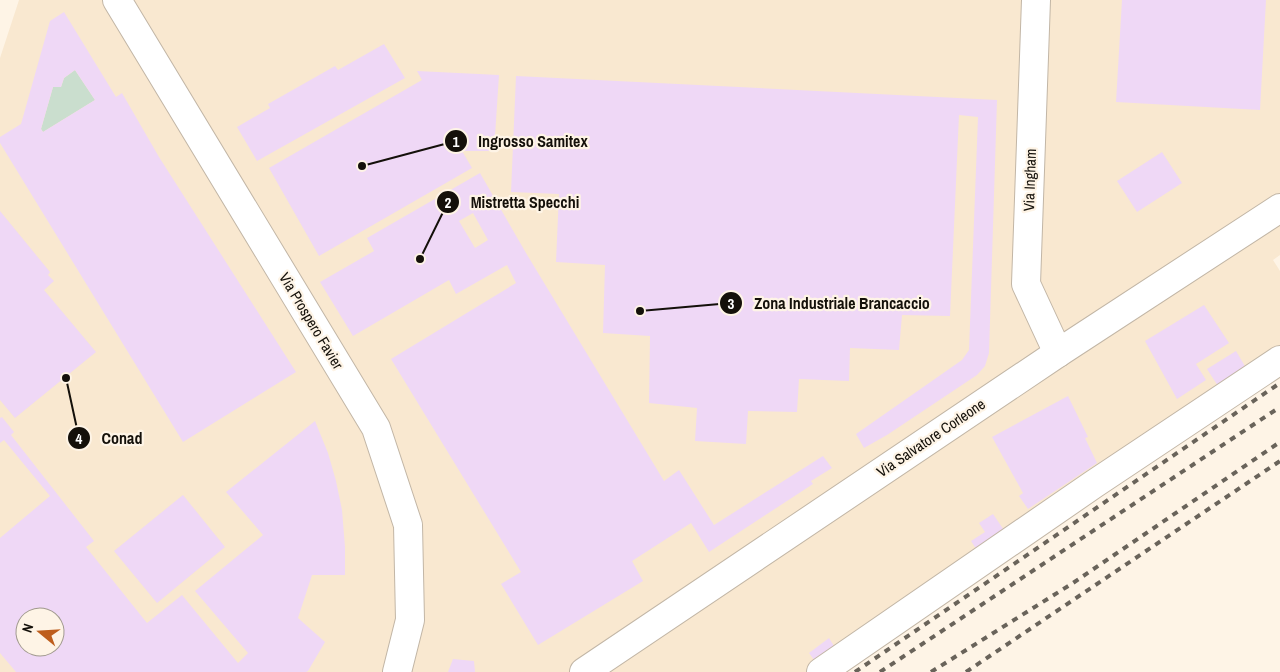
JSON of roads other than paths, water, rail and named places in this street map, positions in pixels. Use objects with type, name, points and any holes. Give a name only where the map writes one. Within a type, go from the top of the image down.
[{"type":"street","name":"Via Prospero Favier","points":[[117,0],[376,428],[408,525],[410,620],[397,672]]},
{"type":"street","name":"Via Ingham","points":[[1036,0],[1026,284],[1058,353]]},
{"type":"street","name":"Via Salvatore Corleone","points":[[584,672],[1058,353],[1280,208]]},
{"type":"street","points":[[821,672],[1094,484],[1280,360]]},
{"type":"railway","points":[[855,672],[1280,383]]},
{"type":"railway","points":[[880,672],[1280,407]]},
{"type":"railway","points":[[931,672],[1073,583],[1280,442]]},
{"type":"railway","points":[[966,672],[1280,461]]},
{"type":"place","name":"Ingrosso Samitex","points":[[362,166]]},
{"type":"place","name":"Mistretta Specchi","points":[[420,259]]},
{"type":"place","name":"Zona Industriale Brancaccio","points":[[640,311]]},
{"type":"place","name":"Conad","points":[[66,378]]}]
